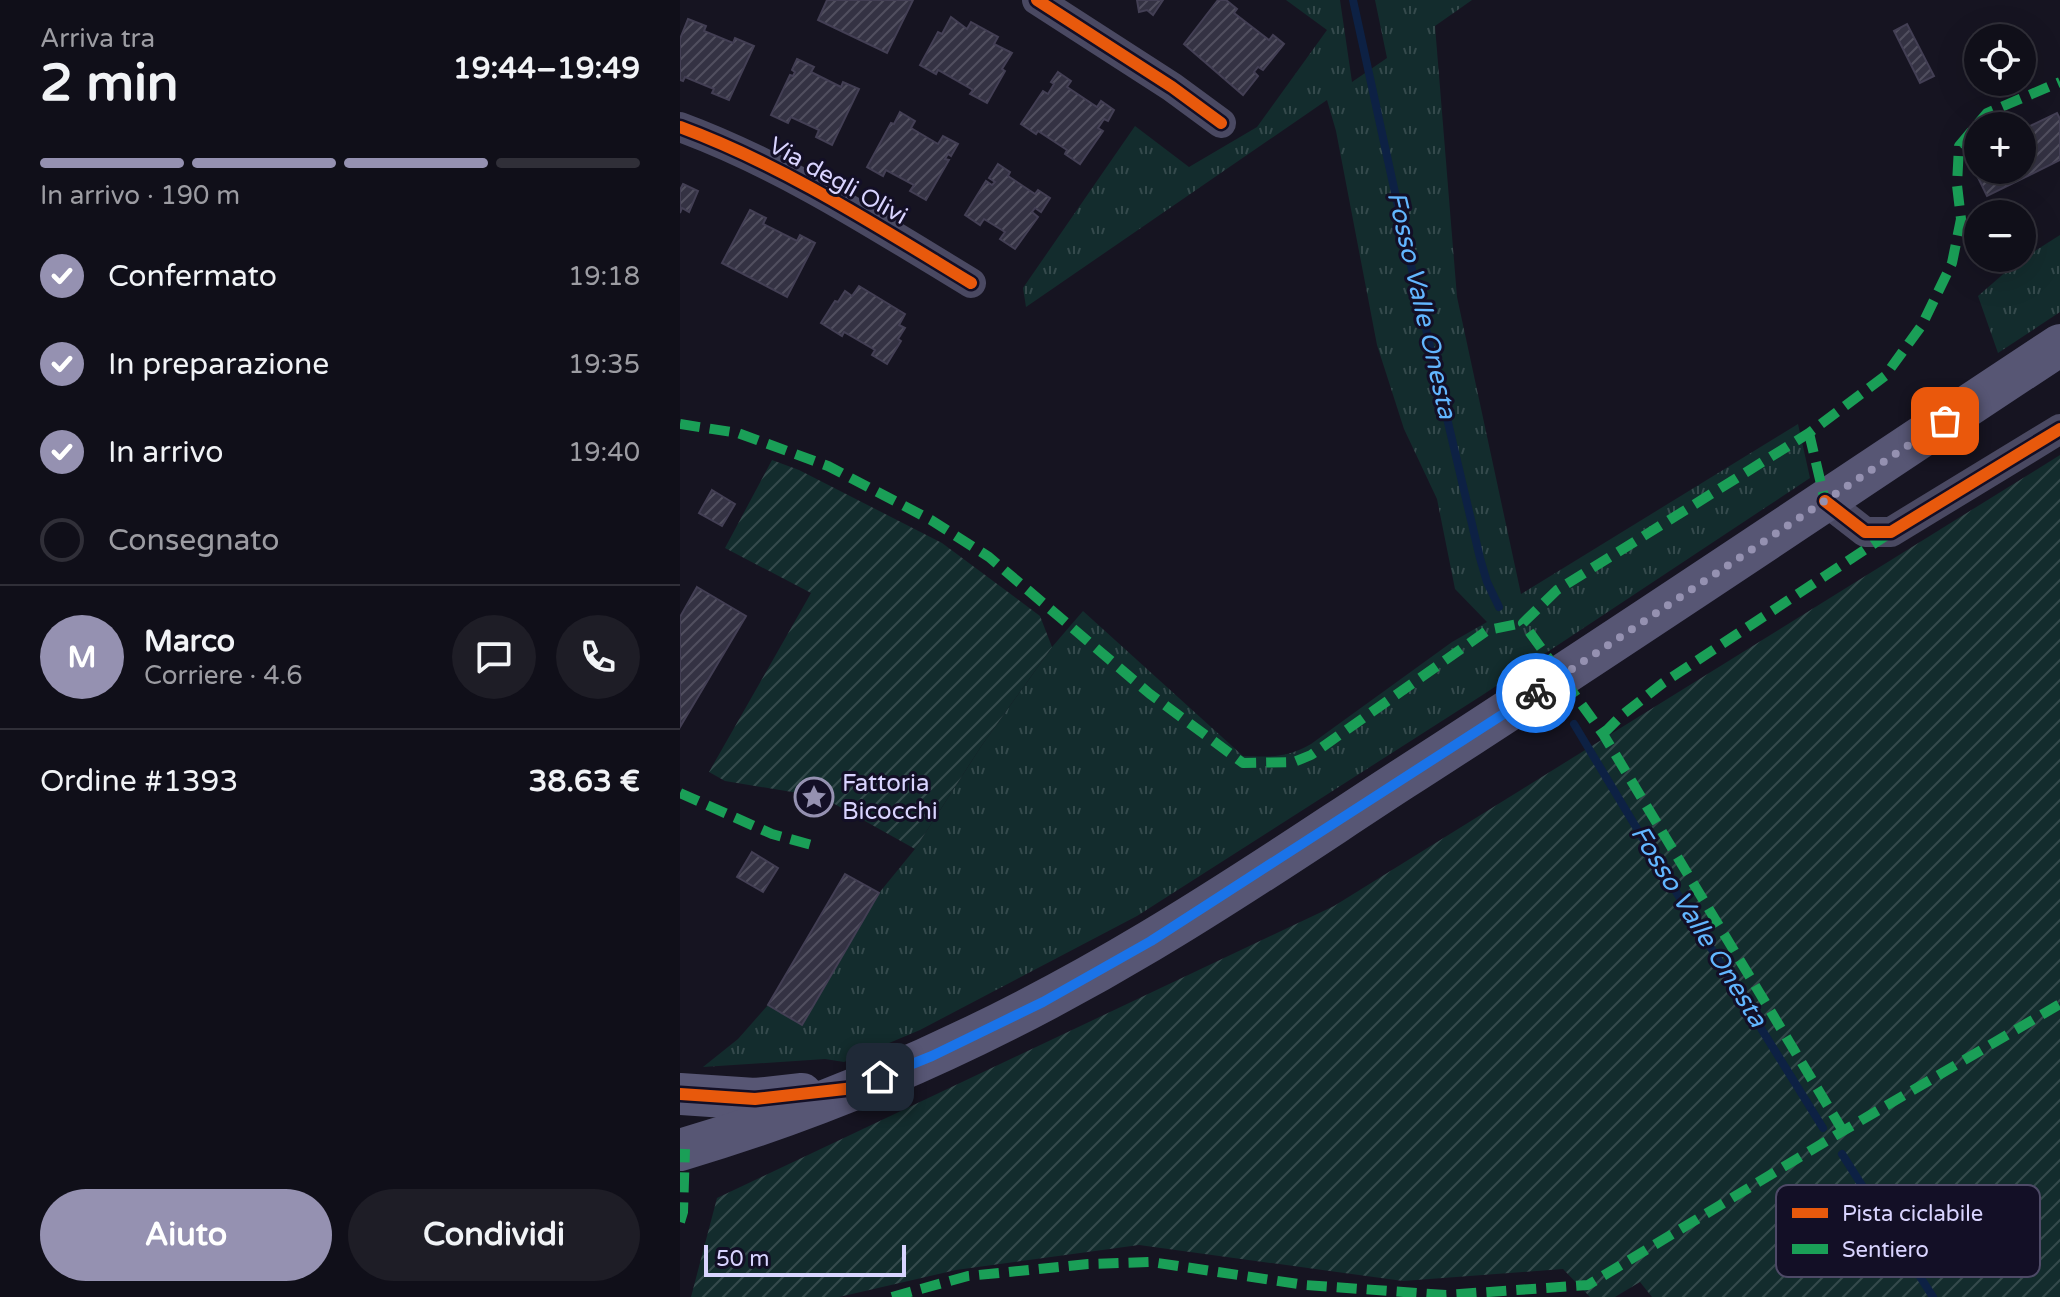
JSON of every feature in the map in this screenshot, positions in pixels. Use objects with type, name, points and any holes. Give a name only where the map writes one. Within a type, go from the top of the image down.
[{"type":"main road","points":[[680,1150],[755,1126],[932,1056],[1043,1002],[1151,941],[1496,719],[2060,345]]},
{"type":"main road","points":[[680,1094],[755,1099],[854,1088]]},
{"type":"street","points":[[1037,0],[1172,87],[1221,123]]},
{"type":"street","name":"Via degli Olivi","points":[[680,127],[726,144],[869,221],[971,283]]},
{"type":"street","points":[[1825,501],[1865,532],[1891,532],[2060,429]]},
{"type":"green space","points":[[1286,0],[1340,0],[1352,82],[1387,58],[1375,0],[1472,0],[1435,26],[1457,297],[1521,594],[1798,424],[1810,478],[1481,696],[1137,916],[920,1030],[844,1062],[825,1059],[703,1067],[738,1039],[768,1005],[803,1024],[879,893],[915,849],[982,745],[1052,647],[1083,611],[1243,756],[1270,756],[1302,749],[1452,642],[1487,622],[1455,589],[1437,499],[1404,429],[1377,345],[1336,131],[1327,100],[1026,307],[1023,288],[1135,126],[1189,167],[1257,127],[1327,30]]},
{"type":"green space","points":[[2060,235],[2060,312],[1998,353],[1978,296],[2006,272],[2036,272],[2036,250]]},
{"type":"green space","points":[[2060,455],[2060,1297],[1652,1297],[1640,1282],[1615,1297],[1590,1297],[1563,1269],[1403,1281],[1139,1245],[956,1270],[839,1297],[691,1297],[717,1198],[1334,906]]},
{"type":"green space","points":[[772,460],[799,470],[942,543],[1040,616],[1052,647],[982,745],[915,849],[822,797],[725,781],[709,772],[811,593],[725,548]]},
{"type":"building","points":[[827,0],[913,0],[887,53],[818,20]]},
{"type":"building","points":[[1137,0],[1163,0],[1153,15],[1147,10],[1139,12]]},
{"type":"building","points":[[1218,0],[1226,0],[1237,9],[1234,13],[1269,40],[1273,35],[1284,44],[1263,70],[1258,67],[1254,72],[1258,76],[1243,95],[1184,44]]},
{"type":"building","points":[[951,17],[967,29],[971,22],[998,37],[994,44],[1012,53],[987,103],[970,94],[973,90],[938,70],[936,74],[920,65],[938,32],[942,34]]},
{"type":"building","points":[[688,19],[706,26],[704,31],[733,43],[735,38],[754,46],[729,100],[712,93],[714,89],[685,77],[683,81],[680,80],[680,39]]},
{"type":"building","points":[[1907,24],[1934,76],[1920,83],[1894,31]]},
{"type":"building","points":[[797,59],[814,67],[811,72],[841,87],[843,82],[859,89],[832,145],[816,137],[819,130],[791,117],[788,123],[771,115],[790,75],[793,76],[795,72],[792,70]]},
{"type":"building","points":[[1058,72],[1071,81],[1067,87],[1097,107],[1101,101],[1114,110],[1108,121],[1104,119],[1098,128],[1103,131],[1080,164],[1065,154],[1067,150],[1021,124],[1043,91],[1048,94]]},
{"type":"building","points":[[900,112],[915,121],[911,128],[938,144],[943,136],[958,144],[951,156],[948,154],[945,159],[949,160],[926,200],[910,191],[914,185],[886,170],[883,176],[867,167]]},
{"type":"building","points":[[2057,113],[2060,119],[2060,160],[2036,172],[2036,123]]},
{"type":"building","points":[[998,164],[1010,172],[1008,176],[1035,194],[1038,190],[1050,198],[1041,212],[1035,208],[1032,212],[1038,217],[1015,249],[1000,239],[1005,232],[984,219],[980,225],[965,215],[986,181],[992,185],[995,182],[989,178]]},
{"type":"building","points":[[683,184],[698,191],[689,212],[682,208],[680,213],[680,190]]},
{"type":"building","points":[[1981,184],[2011,184],[1987,196]]},
{"type":"building","points":[[750,210],[766,218],[763,224],[797,241],[800,235],[815,243],[787,297],[722,263]]},
{"type":"building","points":[[859,286],[905,314],[899,325],[905,328],[898,339],[901,341],[887,364],[872,355],[875,350],[821,323],[845,291],[852,296]]},
{"type":"building","points":[[712,490],[735,504],[722,526],[699,513]]},
{"type":"building","points":[[697,587],[746,616],[680,727],[680,617]]},
{"type":"building","points":[[752,852],[778,868],[763,892],[737,877]]},
{"type":"building","points":[[845,874],[879,893],[802,1025],[768,1005]]},
{"type":"waterway","name":"Fosso Valle Onesta","points":[[1353,0],[1409,257],[1480,558],[1499,607]]},
{"type":"waterway","name":"Fosso Valle Onesta","points":[[1574,724],[1823,1128]]},
{"type":"waterway","name":"Fosso Valle Onesta","points":[[1842,1154],[1862,1185]]},
{"type":"waterway","name":"Fosso Valle Onesta","points":[[1920,1277],[1933,1297]]},
{"type":"marked path","points":[[1843,1131],[1603,734],[1523,623],[1557,590],[1809,433],[1885,376],[1922,325],[1952,263],[1961,219],[1957,185],[1959,146],[1987,113],[2060,82]]},
{"type":"marked path","points":[[680,424],[738,433],[828,466],[931,520],[989,557],[1150,694],[1243,763],[1294,762],[1311,755],[1488,630],[1523,623]]},
{"type":"marked path","points":[[1809,433],[1825,501]]},
{"type":"marked path","points":[[1603,734],[1663,683],[1887,535]]},
{"type":"marked path","points":[[680,793],[772,834],[815,846]]},
{"type":"marked path","points":[[892,1297],[968,1276],[1088,1264],[1151,1262],[1305,1285],[1446,1295],[1588,1285],[2060,1004]]},
{"type":"marked path","points":[[680,1222],[685,1149]]},
{"type":"cycle path","points":[[1037,0],[1172,87],[1221,123]]},
{"type":"cycle path","points":[[680,127],[793,178],[971,283]]},
{"type":"cycle path","points":[[1825,501],[1865,532],[1891,532],[2060,429]]},
{"type":"cycle path","points":[[680,1094],[755,1099],[854,1088]]},
{"type":"way so far","points":[[1536,693],[1945,421]]},
{"type":"place","name":"Fattoria Bicocchi","points":[[814,797]]},
{"type":"route","points":[[880,1077],[932,1056],[1043,1002],[1151,941],[1536,693]]}]
